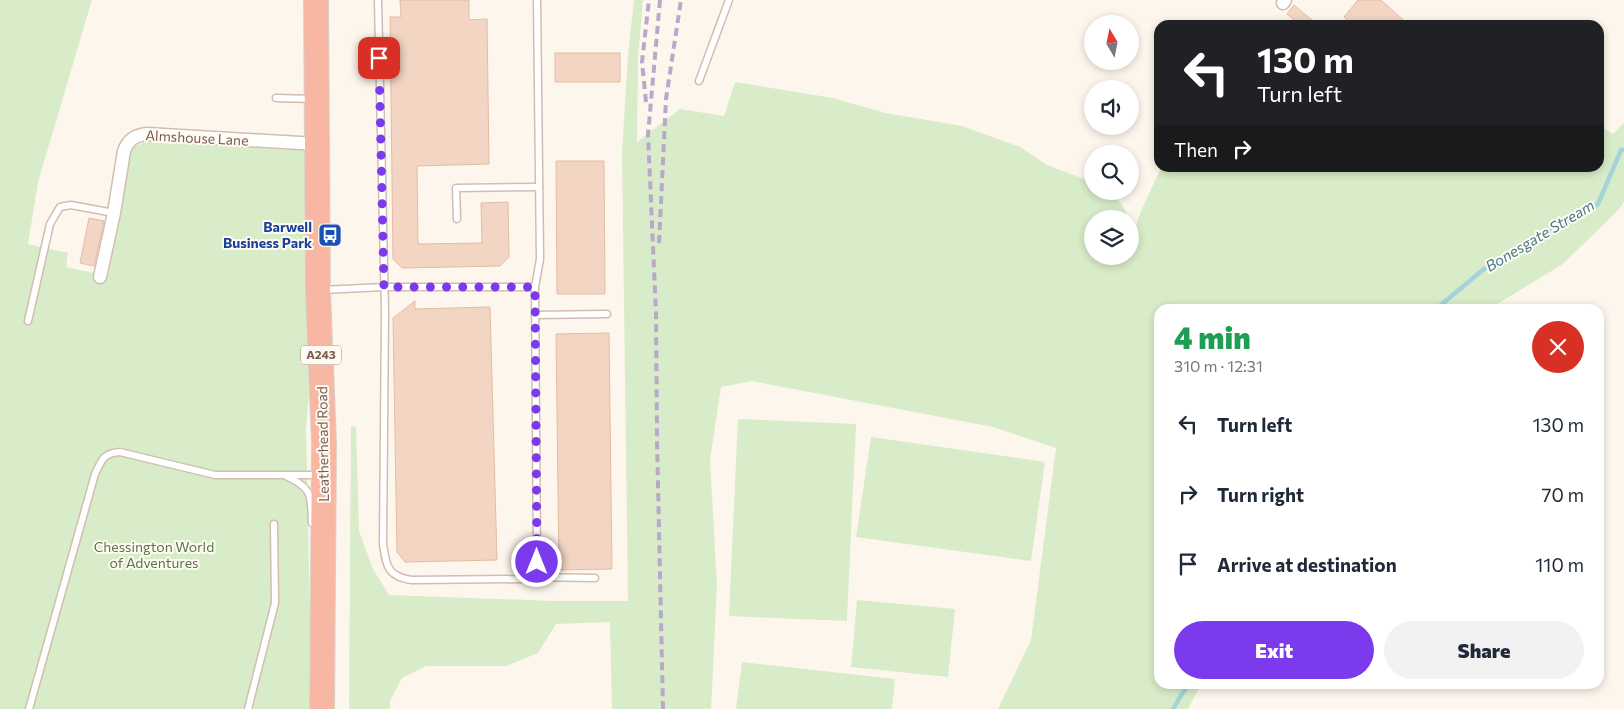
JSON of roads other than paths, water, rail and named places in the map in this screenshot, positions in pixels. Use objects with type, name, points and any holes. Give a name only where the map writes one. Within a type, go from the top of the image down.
[{"type":"highway","name":"Leatherhead Road","points":[[316,0],[318,291],[324,475],[322,709]]},
{"type":"street","name":"Almshouse Lane","points":[[100,277],[114,213],[124,151],[127,143],[140,135],[317,144]]},
{"type":"lane","points":[[378,0],[386,312],[383,544],[388,568],[394,576],[412,580],[522,579],[530,577],[595,578]]},
{"type":"lane","points":[[530,577],[536,570],[537,562],[535,287],[540,259],[537,0]]},
{"type":"lane","points":[[699,81],[729,0]]},
{"type":"lane","points":[[276,98],[317,100]]},
{"type":"lane","points":[[457,219],[456,188],[539,187]]},
{"type":"lane","points":[[28,321],[50,224],[60,207],[71,205],[114,213]]},
{"type":"lane","points":[[318,291],[384,287],[535,287]]},
{"type":"lane","points":[[535,315],[607,314]]},
{"type":"lane","points":[[31,708],[72,564],[82,519],[104,457],[111,452],[120,452],[215,475],[324,475]]},
{"type":"lane","points":[[283,475],[304,485],[310,494],[312,530]]},
{"type":"lane","points":[[82,519],[82,535]]},
{"type":"lane","points":[[248,709],[275,603],[274,524]]},
{"type":"lane","points":[[316,574],[323,606]]},
{"type":"waterway","name":"Bonesgate Stream","points":[[1442,304],[1484,269],[1598,204],[1621,150],[1624,150]]},
{"type":"waterway","name":"Bonesgate Stream","points":[[1173,709],[1185,689]]},
{"type":"railway","points":[[646,102],[642,62],[649,0]]},
{"type":"railway","points":[[660,0],[648,135],[656,313],[663,709]]},
{"type":"railway","points":[[659,243],[666,99],[681,0]]},
{"type":"place","name":"Barwell Business Park","points":[[330,235]]},
{"type":"park label","name":"Chessington World of Adventures","points":[[154,556]]}]
